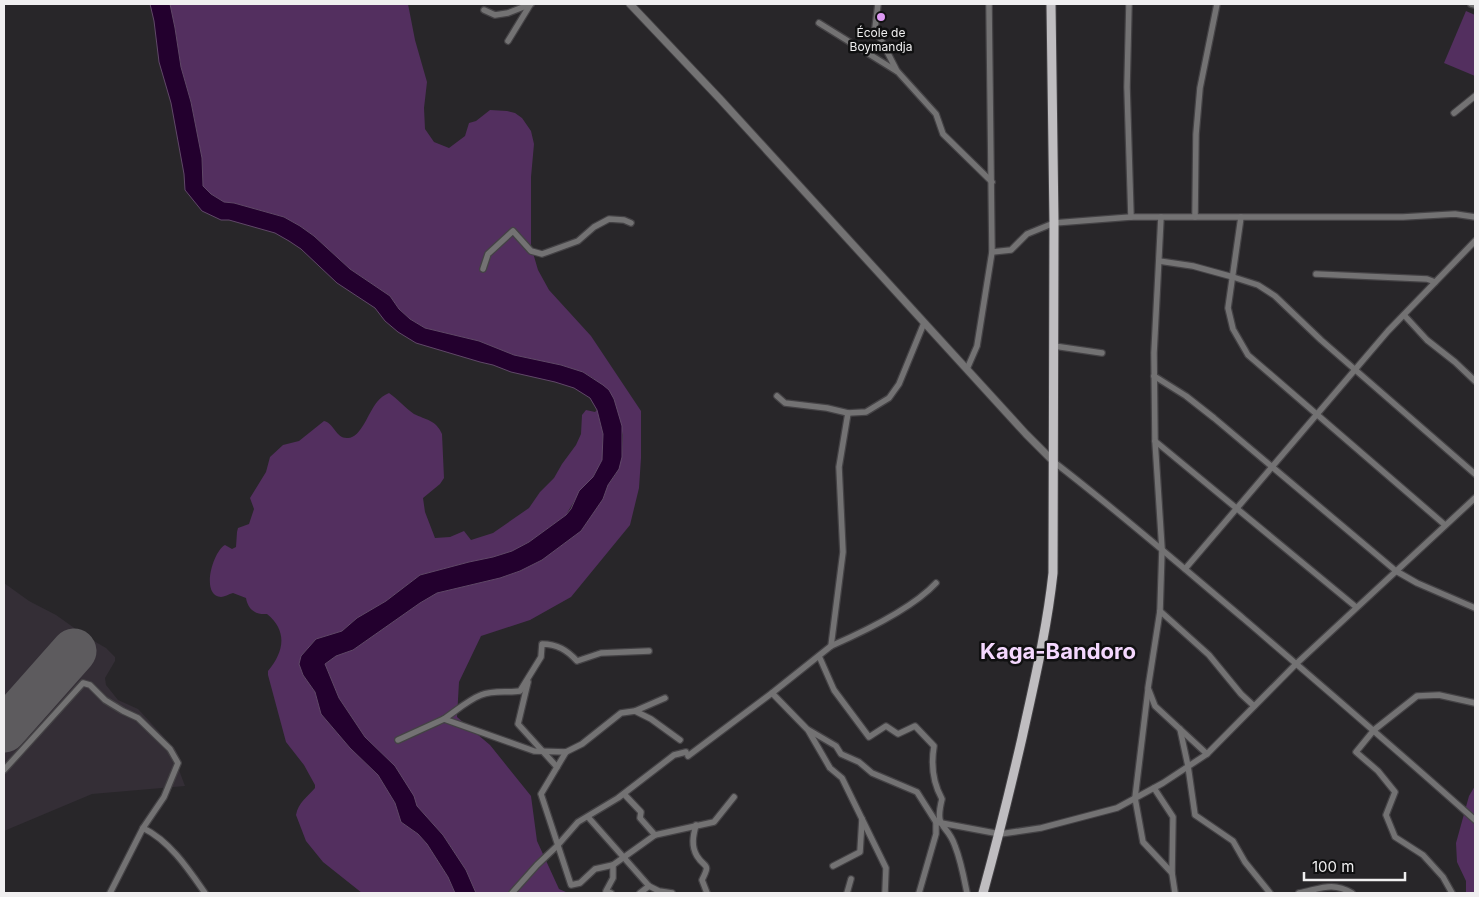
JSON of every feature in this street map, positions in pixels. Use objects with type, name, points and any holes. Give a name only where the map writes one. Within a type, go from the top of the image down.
[{"type":"main road","points":[[983,893],[1000,834],[1048,615],[1053,573],[1054,223],[1051,4]]},
{"type":"street","points":[[484,10],[495,15],[531,4]]},
{"type":"street","points":[[508,41],[531,4]]},
{"type":"street","points":[[630,4],[720,99],[1026,434],[1054,462],[1162,549],[1374,730],[1475,820]]},
{"type":"street","points":[[878,4],[875,28],[898,72],[936,114],[943,134],[992,182]]},
{"type":"street","points":[[966,369],[977,346],[992,252],[990,4]]},
{"type":"street","points":[[1129,4],[1127,87],[1131,217]]},
{"type":"street","points":[[1195,217],[1196,134],[1200,88],[1218,4]]},
{"type":"street","points":[[1471,4],[1475,5]]},
{"type":"street","points":[[819,23],[898,72]]},
{"type":"street","points":[[1454,113],[1475,96]]},
{"type":"street","points":[[992,252],[1010,250],[1027,234],[1054,223],[1131,217],[1403,217],[1455,214],[1475,217]]},
{"type":"street","points":[[1161,217],[1154,353],[1155,441],[1162,549],[1160,611],[1148,688],[1135,798],[1143,842],[1172,873]]},
{"type":"street","points":[[1241,217],[1228,308],[1233,329],[1248,355],[1318,413],[1445,525]]},
{"type":"street","points":[[483,268],[488,254],[513,231],[531,251],[542,254],[578,241],[594,227],[609,219],[624,220],[631,223]]},
{"type":"street","points":[[1185,569],[1356,368],[1475,241]]},
{"type":"street","points":[[1159,261],[1193,266],[1233,277],[1258,286],[1275,296],[1321,340],[1356,368],[1475,474]]},
{"type":"street","points":[[1316,274],[1427,279],[1435,282]]},
{"type":"street","points":[[1404,315],[1427,340],[1475,381]]},
{"type":"street","points":[[777,396],[785,403],[848,412],[866,412],[889,398],[899,384],[924,323]]},
{"type":"street","points":[[1054,346],[1102,353]]},
{"type":"street","points":[[1154,376],[1214,418],[1396,571],[1417,583],[1475,608]]},
{"type":"street","points":[[831,646],[843,552],[839,467],[848,412]]},
{"type":"street","points":[[1155,441],[1356,607]]},
{"type":"street","points":[[937,822],[1000,834],[1042,828],[1117,808],[1154,788],[1207,754],[1296,664],[1475,498]]},
{"type":"street","points":[[512,893],[578,822],[624,794],[674,755],[687,754],[772,693],[831,646],[876,625],[926,593],[936,584]]},
{"type":"street","points":[[1160,611],[1208,655],[1240,694],[1254,706]]},
{"type":"street","points":[[398,740],[444,719],[481,695],[494,692],[520,691],[542,657],[542,644],[550,644],[570,653],[577,662],[601,653],[649,651]]},
{"type":"street","points":[[819,656],[834,690],[868,737],[886,726],[898,734],[916,726],[934,746],[932,758],[936,788],[942,799],[936,834],[919,893]]},
{"type":"street","points":[[529,677],[518,724],[557,768]]},
{"type":"street","points":[[4,770],[83,683],[90,685],[105,700],[138,718],[170,749],[178,763],[164,797],[143,828],[110,893]]},
{"type":"street","points":[[1148,688],[1155,706],[1207,754]]},
{"type":"street","points":[[772,693],[807,729],[830,768],[842,778],[886,868],[885,893]]},
{"type":"street","points":[[1452,893],[1444,877],[1423,854],[1395,837],[1386,815],[1395,792],[1378,771],[1356,752],[1374,730],[1417,696],[1439,695],[1475,703]]},
{"type":"street","points":[[444,719],[534,751],[566,752],[582,744],[621,713],[635,711],[665,698]]},
{"type":"street","points":[[635,711],[651,719],[680,740]]},
{"type":"street","points":[[807,729],[836,746],[841,754],[859,762],[872,773],[917,792],[955,845],[967,893]]},
{"type":"street","points":[[1180,729],[1188,766],[1195,815],[1233,841],[1245,862],[1270,893]]},
{"type":"street","points":[[566,752],[541,794],[571,885],[580,883],[595,869],[613,865],[656,835],[714,822],[734,797]]},
{"type":"street","points":[[1154,788],[1173,816],[1172,873],[1175,893]]},
{"type":"street","points":[[624,794],[641,812],[640,818],[656,835]]},
{"type":"street","points":[[588,817],[649,886],[659,891],[672,893]]},
{"type":"street","points":[[833,866],[860,852],[862,819]]},
{"type":"street","points":[[696,825],[692,839],[697,857],[706,865],[707,871],[702,880],[707,893]]},
{"type":"street","points":[[143,828],[170,848],[205,893]]},
{"type":"street","points":[[610,893],[606,891],[613,878],[613,865]]},
{"type":"street","points":[[847,893],[851,879]]},
{"type":"street","points":[[640,893],[649,886]]},
{"type":"street","points":[[1299,893],[1331,886],[1352,893]]},
{"type":"shaded area","points":[[150,4],[170,4],[181,67],[191,102],[202,158],[203,186],[211,194],[224,202],[284,217],[300,226],[314,236],[350,269],[390,296],[399,309],[410,319],[425,328],[479,341],[514,355],[561,365],[583,372],[609,390],[614,399],[622,426],[622,457],[619,469],[608,485],[603,499],[581,531],[542,560],[520,571],[500,578],[437,593],[353,650],[336,656],[325,664],[339,698],[365,737],[395,766],[414,796],[417,806],[443,835],[466,870],[476,893],[455,893],[448,877],[427,844],[418,834],[401,822],[395,803],[378,775],[350,748],[321,714],[315,692],[303,675],[299,664],[301,656],[316,639],[342,631],[357,618],[386,601],[420,575],[512,551],[529,542],[566,515],[571,509],[579,491],[593,477],[602,460],[603,434],[597,410],[590,398],[574,388],[511,372],[416,343],[398,332],[385,321],[375,308],[337,283],[301,249],[289,241],[275,233],[229,220],[221,220],[202,211],[185,190],[184,174],[171,103],[159,62]]},
{"type":"shaded area","points":[[170,4],[408,4],[415,40],[427,82],[424,108],[425,129],[434,142],[449,148],[465,136],[469,123],[476,121],[490,110],[515,113],[522,118],[531,131],[534,144],[531,177],[531,246],[538,270],[549,290],[591,336],[641,411],[639,488],[630,525],[571,597],[530,620],[481,636],[459,682],[457,717],[490,745],[531,796],[537,841],[559,889],[568,893],[476,893],[466,870],[443,835],[417,806],[395,766],[365,737],[339,698],[325,664],[336,656],[353,650],[437,593],[500,578],[520,571],[542,560],[581,531],[603,499],[608,485],[616,474],[622,457],[623,435],[614,399],[593,378],[583,372],[561,365],[514,355],[479,341],[425,328],[410,319],[399,309],[390,296],[350,269],[314,236],[300,226],[284,217],[224,202],[211,194],[203,186],[202,159],[191,102],[181,67]]},
{"type":"shaded area","points":[[1466,11],[1475,15],[1475,76],[1444,63]]},
{"type":"shaded area","points":[[389,393],[414,414],[434,423],[442,434],[444,478],[440,484],[423,498],[425,512],[435,538],[450,537],[464,531],[471,540],[493,533],[529,508],[540,492],[554,478],[576,445],[581,434],[582,415],[586,410],[595,412],[597,410],[603,434],[602,460],[593,477],[576,498],[566,515],[529,542],[512,551],[420,575],[386,601],[357,618],[342,631],[316,639],[301,656],[299,664],[303,675],[315,692],[321,714],[350,748],[378,775],[395,803],[401,822],[418,834],[427,844],[448,877],[455,893],[362,893],[323,862],[306,841],[296,815],[301,803],[315,788],[315,785],[304,765],[286,742],[268,675],[268,671],[278,656],[281,634],[274,621],[267,614],[259,614],[251,609],[246,598],[233,593],[221,597],[215,595],[211,589],[210,582],[216,556],[225,545],[232,549],[236,547],[238,528],[249,524],[254,509],[250,498],[266,472],[270,457],[283,445],[299,441],[324,421],[344,438],[353,437],[361,429],[378,401]]},
{"type":"shaded area","points":[[4,583],[29,601],[56,615],[106,648],[115,657],[115,661],[105,678],[106,685],[118,700],[138,709],[175,749],[180,759],[179,770],[185,786],[92,794],[4,831]]},
{"type":"shaded area","points":[[1475,786],[1475,893],[1466,893],[1466,881],[1457,862],[1456,843],[1469,796]]},
{"type":"runway","points":[[4,730],[74,651]]},
{"type":"place","name":"École de Boymandja","points":[[881,17]]},
{"type":"district","name":"Kaga-Bandoro","points":[[1058,651]]}]
